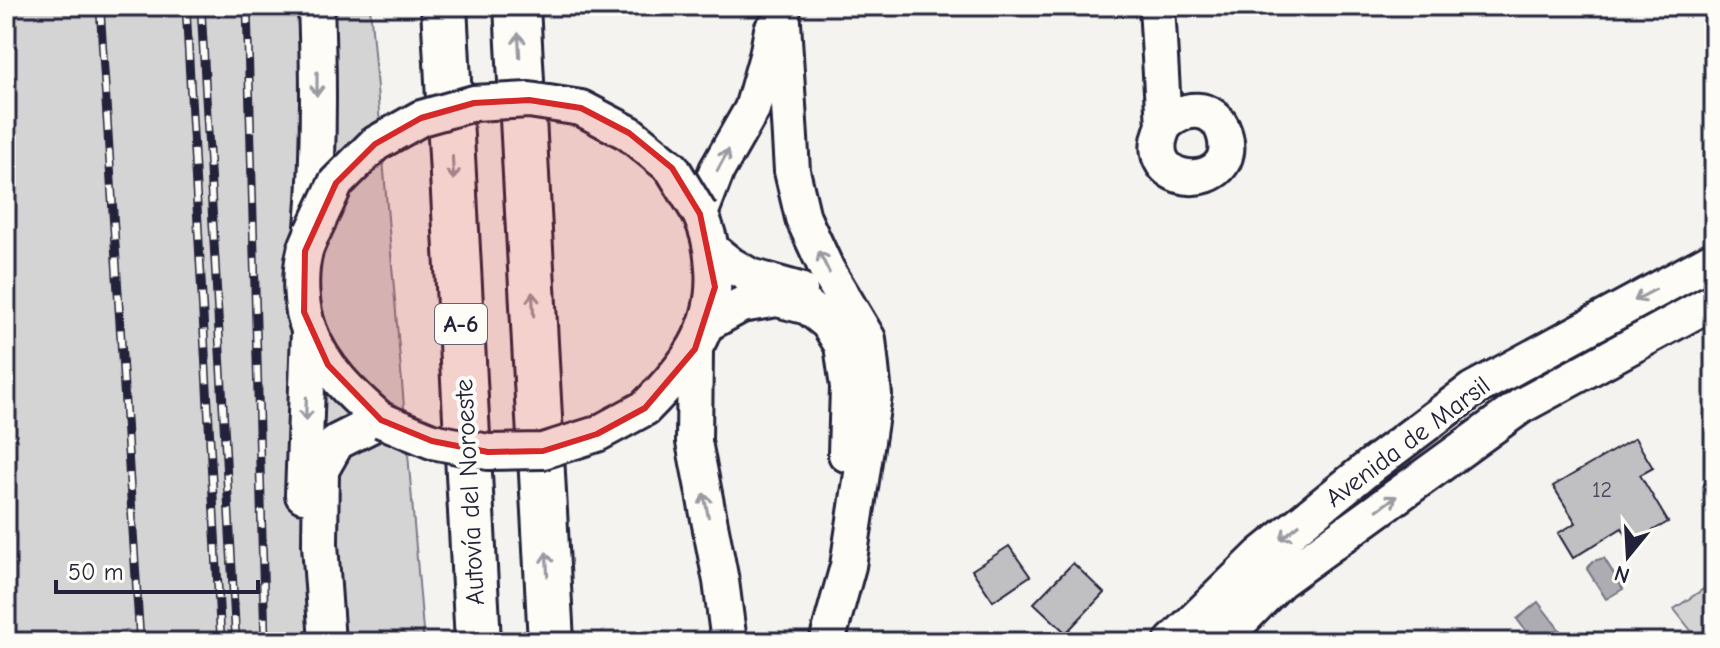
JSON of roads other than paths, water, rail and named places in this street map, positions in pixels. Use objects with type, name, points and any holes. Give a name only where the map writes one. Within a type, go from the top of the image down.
[{"type":"highway","name":"Autovía del Noroeste","points":[[444,6],[478,642]]},
{"type":"highway","points":[[517,6],[551,642]]},
{"type":"street","points":[[313,232],[317,142],[316,6]]},
{"type":"street","points":[[700,214],[717,170],[752,109],[779,6]]},
{"type":"street","points":[[779,6],[792,171],[803,218],[827,270],[868,339],[874,395],[848,566],[827,642]]},
{"type":"street","points":[[1157,6],[1164,126]]},
{"type":"street","points":[[310,642],[303,503],[309,331],[303,302],[305,251],[336,183],[375,144],[421,118],[474,103],[529,100],[581,108],[629,133],[672,168],[708,231],[715,287],[701,336],[694,442],[721,581],[729,642]]},
{"type":"street","points":[[712,250],[750,276],[814,294],[836,310],[852,334],[861,377],[859,495]]},
{"type":"street","name":"Avenida de Marsil","points":[[1172,642],[1261,555],[1372,465],[1472,390],[1714,259]]},
{"type":"street","points":[[309,331],[328,365],[352,395],[381,420],[432,441],[488,452],[543,451],[597,434],[645,408],[673,380],[701,336],[741,305],[777,299],[808,307],[828,323],[842,345],[848,387],[845,495],[834,561],[812,642]]},
{"type":"street","name":"Avenida de Marsil","points":[[1220,642],[1280,581],[1521,406],[1714,301]]},
{"type":"street","points":[[327,642],[320,544],[321,470],[337,442],[381,420]]},
{"type":"railway","points":[[100,6],[140,642]]},
{"type":"railway","points":[[186,6],[221,642]]},
{"type":"railway","points":[[201,6],[236,642]]},
{"type":"railway","points":[[247,6],[265,642]]}]
